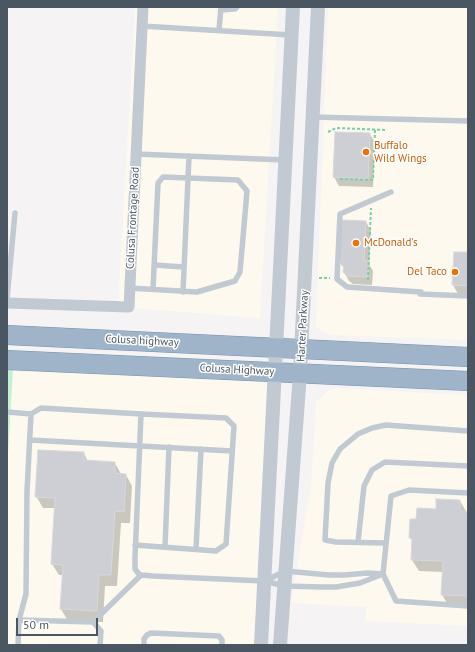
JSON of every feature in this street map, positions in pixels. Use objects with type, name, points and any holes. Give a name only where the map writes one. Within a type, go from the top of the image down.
[{"type":"highway","name":"Colusa highway","points":[[7,335],[276,348]]},
{"type":"highway","points":[[276,348],[468,357]]},
{"type":"highway","name":"Colusa Highway","points":[[7,360],[468,381]]},
{"type":"street","name":"Colusa Frontage Road","points":[[7,303],[128,307],[143,7]]},
{"type":"street","points":[[261,645],[293,7]]},
{"type":"street","name":"Harter Parkway","points":[[280,645],[302,349],[318,7]]},
{"type":"lane","points":[[219,30],[221,8],[235,9],[237,7]]},
{"type":"lane","points":[[142,26],[292,35]]},
{"type":"lane","points":[[313,117],[468,121]]},
{"type":"lane","points":[[136,154],[286,160]]},
{"type":"lane","points":[[182,292],[189,156]]},
{"type":"lane","points":[[129,288],[197,292],[235,281],[240,272],[247,191],[238,180],[163,177],[158,183],[153,289]]},
{"type":"lane","points":[[391,192],[340,214],[337,279],[347,287],[420,292],[420,294],[468,296]]},
{"type":"lane","points":[[7,299],[15,213]]},
{"type":"lane","points":[[154,265],[184,267]]},
{"type":"lane","points":[[7,412],[31,414],[41,408],[226,418],[234,426],[226,544],[216,551],[135,545]]},
{"type":"lane","points":[[18,645],[19,620],[26,594],[27,491],[31,414]]},
{"type":"lane","points":[[141,414],[135,570],[141,575],[264,581],[284,586],[336,587],[360,584],[383,574]]},
{"type":"lane","points":[[386,543],[336,542],[325,540],[328,483],[332,463],[340,449],[358,434],[372,428],[386,425],[468,431]]},
{"type":"lane","points":[[30,440],[232,451]]},
{"type":"lane","points":[[165,547],[169,447]]},
{"type":"lane","points":[[196,549],[201,449]]},
{"type":"lane","points":[[358,542],[364,486],[372,470],[385,462],[468,466]]},
{"type":"lane","points":[[468,493],[409,490],[391,496],[383,574],[396,602],[468,606]]},
{"type":"lane","points":[[264,581],[286,571],[329,575],[368,572],[383,574]]},
{"type":"lane","points":[[19,620],[93,622],[141,575]]},
{"type":"lane","points":[[93,622],[101,631],[100,645]]},
{"type":"lane","points":[[144,645],[144,639],[151,633],[219,636],[222,640],[222,645]]},
{"type":"path","points":[[328,132],[336,128],[386,130]]},
{"type":"path","points":[[340,179],[373,180],[375,130]]},
{"type":"path","points":[[368,284],[371,208]]},
{"type":"path","points":[[319,278],[338,277]]},
{"type":"shaded area","points":[[135,7],[278,7],[260,318],[118,307]]},
{"type":"shaded area","points":[[328,7],[468,7],[468,340],[331,335],[316,326]]},
{"type":"shaded area","points":[[13,369],[267,380],[259,616],[256,645],[7,645],[7,470]]},
{"type":"shaded area","points":[[331,388],[468,395],[468,626],[366,621],[366,607],[291,603],[311,486],[316,402]]},
{"type":"green space","points":[[7,369],[13,369],[7,470]]},
{"type":"building","points":[[335,132],[370,133],[368,179],[333,177]]},
{"type":"building","points":[[342,220],[366,221],[364,261],[369,261],[368,277],[347,276],[343,272],[344,262],[339,262]]},
{"type":"building","points":[[454,252],[468,252],[468,286],[452,285]]},
{"type":"building","points":[[38,450],[84,452],[84,460],[115,462],[115,473],[126,474],[124,512],[115,511],[111,575],[99,575],[97,611],[60,609],[63,565],[51,564],[55,498],[35,497]]},
{"type":"building","points":[[436,499],[460,500],[460,511],[468,512],[468,596],[441,595],[443,561],[411,560],[412,538],[409,538],[410,519],[416,519],[417,508],[436,509]]},
{"type":"place","name":"Buffalo Wild Wings","points":[[366,152]]},
{"type":"place","name":"McDonald's","points":[[356,243]]},
{"type":"place","name":"Del Taco","points":[[455,272]]}]
